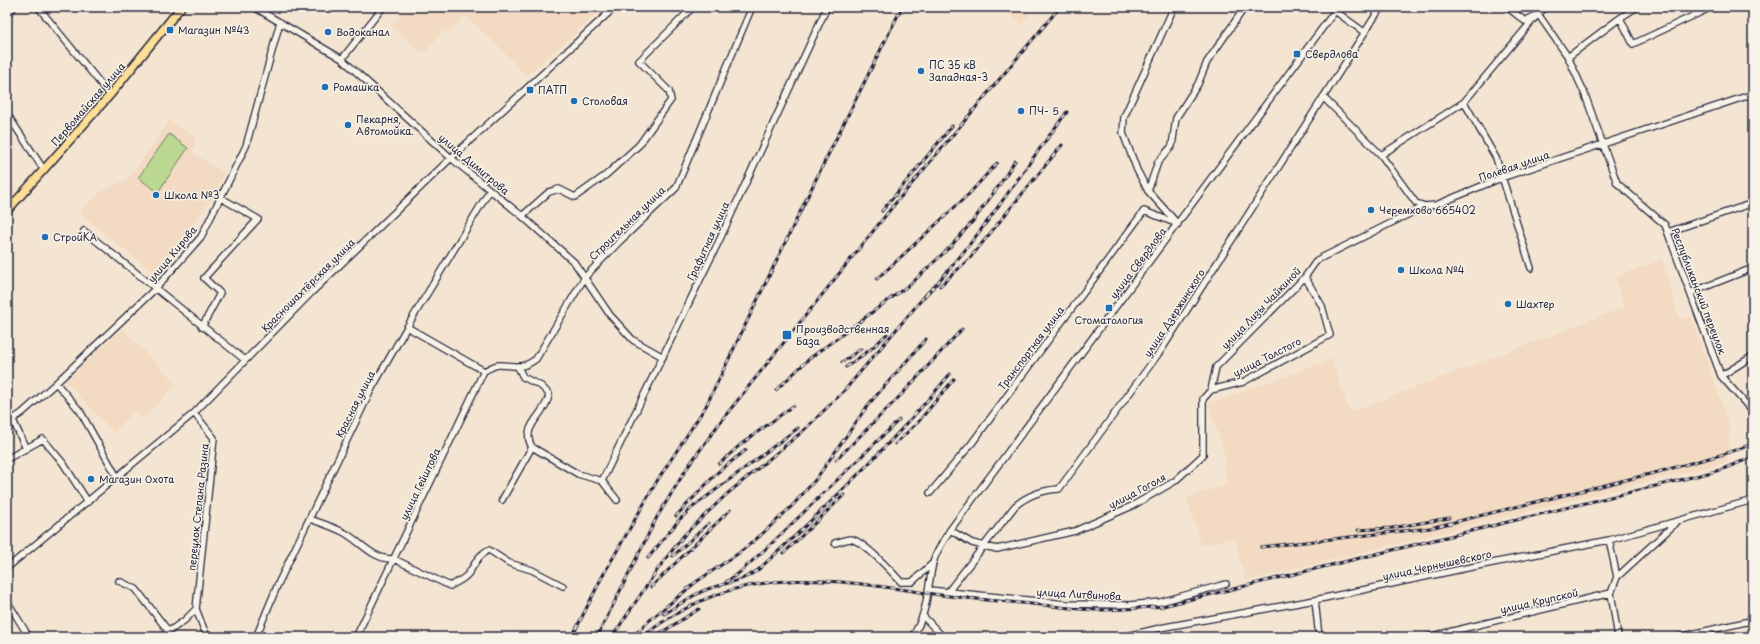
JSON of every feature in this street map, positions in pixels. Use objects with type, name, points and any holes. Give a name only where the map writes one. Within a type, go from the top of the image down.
[{"type":"main road","name":"Первомайская улица","points":[[7,211],[110,95],[181,7]]},
{"type":"street","points":[[7,15],[14,7]]},
{"type":"street","points":[[38,7],[110,95]]},
{"type":"street","name":"улица Димитрова","points":[[254,7],[342,59],[451,158],[522,216],[574,262],[610,315],[633,340],[663,357]]},
{"type":"street","points":[[342,59],[383,7]]},
{"type":"street","name":"Красношахтёрская улица","points":[[7,568],[194,413],[319,285],[451,158],[615,7]]},
{"type":"street","points":[[522,216],[548,192],[559,189],[575,197],[606,175],[639,145],[671,100],[669,91],[639,62],[693,7]]},
{"type":"street","name":"Строительная улица","points":[[518,367],[526,366],[536,359],[584,277],[676,188],[752,7]]},
{"type":"street","name":"Графитная улица","points":[[602,481],[719,241],[827,7]]},
{"type":"street","points":[[1174,7],[1124,117],[1123,134],[1137,170],[1148,191],[1178,224]]},
{"type":"street","points":[[1148,191],[1158,162],[1172,146],[1176,118],[1198,84],[1207,62],[1245,7]]},
{"type":"street","points":[[1330,7],[1364,32]]},
{"type":"street","name":"улица Дзержинского","points":[[947,593],[1015,506],[1025,498],[1045,490],[1059,489],[1162,349],[1381,7]]},
{"type":"street","points":[[1507,7],[1525,21],[1538,14]]},
{"type":"street","points":[[1381,155],[1464,102],[1538,14],[1546,7]]},
{"type":"street","points":[[1568,57],[1637,7]]},
{"type":"street","points":[[1620,18],[1634,44],[1712,7]]},
{"type":"street","name":"улица Свердлова","points":[[934,562],[941,545],[950,530],[1336,11]]},
{"type":"street","name":"Республиканский переулок","points":[[1538,14],[1568,57],[1584,92],[1617,183],[1665,225],[1722,376],[1752,410]]},
{"type":"street","name":"улица Кирова","points":[[7,423],[13,420],[56,383],[155,289],[201,237],[246,146],[280,22]]},
{"type":"street","name":"Полевая улица","points":[[1425,206],[1436,205],[1501,178],[1603,146],[1753,94]]},
{"type":"street","points":[[1323,97],[1381,155],[1416,202],[1425,206]]},
{"type":"street","points":[[1464,102],[1496,158],[1501,178],[1531,268]]},
{"type":"street","points":[[7,114],[44,170]]},
{"type":"street","name":"Красная улица","points":[[256,637],[278,584],[371,390],[407,327],[490,190]]},
{"type":"street","points":[[202,327],[220,293],[204,278],[258,218],[220,198]]},
{"type":"street","points":[[1668,232],[1753,202]]},
{"type":"street","name":"улица Лизы Чайкиной","points":[[1216,367],[1305,277],[1317,260],[1425,206]]},
{"type":"street","name":"Транспортная улица","points":[[930,494],[972,443],[1144,211],[1178,224]]},
{"type":"street","points":[[84,232],[245,360]]},
{"type":"street","points":[[1690,293],[1753,268]]},
{"type":"street","name":"улица Толстого","points":[[1210,390],[1243,382],[1330,335],[1322,306],[1305,277]]},
{"type":"street","points":[[407,327],[484,371],[498,365],[518,367],[523,377],[541,386],[549,394],[548,399],[533,423],[528,435],[528,440],[532,447],[578,474],[602,481],[617,500]]},
{"type":"street","points":[[1722,376],[1753,356]]},
{"type":"street","name":"улица Гоголя","points":[[950,530],[972,543],[997,549],[1075,531],[1132,506],[1175,481],[1203,456],[1203,399],[1210,390],[1216,367]]},
{"type":"street","name":"улица Гейштова","points":[[356,637],[484,371]]},
{"type":"street","points":[[56,383],[80,411],[117,477]]},
{"type":"street","name":"переулок Степана Разина","points":[[194,413],[214,438],[196,609]]},
{"type":"street","points":[[13,420],[26,449]]},
{"type":"street","points":[[7,459],[43,439],[63,463],[88,502]]},
{"type":"street","points":[[502,500],[532,447]]},
{"type":"street","name":"улица Чернышевского","points":[[1122,637],[1165,627],[1315,600],[1609,540],[1753,500]]},
{"type":"street","points":[[310,518],[346,534],[363,547],[385,559],[394,558],[450,586],[461,581],[468,574],[482,553],[489,550],[509,563],[532,570],[563,586]]},
{"type":"street","points":[[1618,637],[1611,593],[1617,577],[1678,521]]},
{"type":"street","points":[[836,543],[850,539],[860,544],[879,559],[901,582],[912,582],[934,562]]},
{"type":"street","points":[[1609,540],[1617,577]]},
{"type":"street","points":[[912,637],[923,616],[934,562]]},
{"type":"street","points":[[119,581],[136,589],[169,632]]},
{"type":"street","name":"улица Литвинова","points":[[929,590],[1066,604],[1130,606],[1160,602],[1226,584]]},
{"type":"street","name":"улица Крупской","points":[[1428,637],[1611,593]]},
{"type":"street","points":[[1315,600],[1319,637]]},
{"type":"street","points":[[7,601],[29,637]]},
{"type":"street","points":[[161,637],[185,620],[196,609],[207,637]]},
{"type":"street","points":[[923,616],[943,637]]},
{"type":"street","points":[[1679,637],[1750,621]]},
{"type":"shaded area","points":[[407,7],[605,7],[526,76],[498,46],[465,16],[449,33],[444,30],[423,54],[391,25]]},
{"type":"shaded area","points":[[1001,7],[1035,7],[1021,24]]},
{"type":"shaded area","name":"Школа №3","points":[[169,120],[193,135],[196,142],[193,153],[224,172],[213,198],[154,274],[79,213],[100,192],[127,179],[155,142]]},
{"type":"shaded area","points":[[1662,259],[1679,319],[1691,316],[1730,427],[1728,462],[1246,581],[1234,537],[1201,546],[1187,498],[1228,484],[1223,467],[1227,462],[1208,404],[1331,359],[1350,412],[1625,307],[1615,277]]},
{"type":"shaded area","points":[[122,328],[177,384],[143,418],[135,411],[114,433],[65,381]]},
{"type":"green space","points":[[169,134],[188,148],[158,192],[138,178]]},
{"type":"railway","points":[[572,637],[602,577],[657,481],[706,406],[818,175],[902,7]]},
{"type":"railway","points":[[597,637],[657,517],[687,468],[721,421],[894,205],[1060,7]]},
{"type":"railway","points":[[925,296],[945,275],[999,206],[1067,112]]},
{"type":"railway","points":[[882,211],[952,126]]},
{"type":"railway","points":[[940,286],[970,258],[1062,145]]},
{"type":"railway","points":[[994,193],[1015,161]]},
{"type":"railway","points":[[877,279],[969,194],[997,163]]},
{"type":"railway","points":[[776,390],[809,359],[913,282],[951,246],[973,221],[997,188]]},
{"type":"railway","points":[[612,637],[660,566],[685,534],[727,494],[803,431],[844,391],[929,291]]},
{"type":"railway","points":[[836,460],[902,394],[962,329]]},
{"type":"railway","points":[[846,367],[871,349],[887,334]]},
{"type":"railway","points":[[632,637],[696,582],[739,553],[761,535],[792,506],[816,479],[868,405],[926,339]]},
{"type":"railway","points":[[842,362],[861,349]]},
{"type":"railway","points":[[664,614],[699,593],[740,580],[758,570],[881,451],[950,374]]},
{"type":"railway","points":[[895,444],[919,421],[954,379]]},
{"type":"railway","points":[[719,464],[740,445],[793,406]]},
{"type":"railway","points":[[726,582],[739,573],[771,544],[899,420]]},
{"type":"railway","points":[[648,558],[679,520],[693,507],[798,428]]},
{"type":"railway","points":[[1261,547],[1430,528],[1658,472],[1724,454],[1753,444]]},
{"type":"railway","points":[[676,516],[718,472],[746,450]]},
{"type":"railway","points":[[643,637],[672,616],[715,595],[748,586],[781,581],[814,580],[847,582],[958,597],[1096,610],[1163,606],[1720,470],[1753,457]]},
{"type":"railway","points":[[784,553],[844,495]]},
{"type":"railway","points":[[651,587],[730,510]]},
{"type":"railway","points":[[1358,530],[1392,528],[1449,518]]},
{"type":"railway","points":[[673,556],[709,523]]},
{"type":"railway","points":[[654,637],[699,609]]},
{"type":"place","name":"Магазин №43","points":[[170,30]]},
{"type":"place","name":"Водоканал","points":[[328,32]]},
{"type":"place","name":"Свердлова","points":[[1297,54]]},
{"type":"place","name":"ПС 35 кВ Западная-3","points":[[921,71]]},
{"type":"place","name":"Ромашка","points":[[325,87]]},
{"type":"place","name":"ПАТП","points":[[530,90]]},
{"type":"place","name":"Столовая","points":[[574,101]]},
{"type":"place","name":"ПЧ- 5","points":[[1021,111]]},
{"type":"place","name":"Пекарня, Автомойка.","points":[[348,125]]},
{"type":"place","name":"Школа №3","points":[[156,195]]},
{"type":"place","name":"Черемхово 665402","points":[[1371,210]]},
{"type":"place","name":"СтройКА","points":[[45,237]]},
{"type":"place","name":"Школа №4","points":[[1401,270]]},
{"type":"place","name":"Шахтер","points":[[1508,304]]},
{"type":"place","name":"Стоматология","points":[[1109,308]]},
{"type":"place","name":"Производственная База","points":[[787,335]]},
{"type":"place","name":"Магазин Охота","points":[[91,479]]}]
